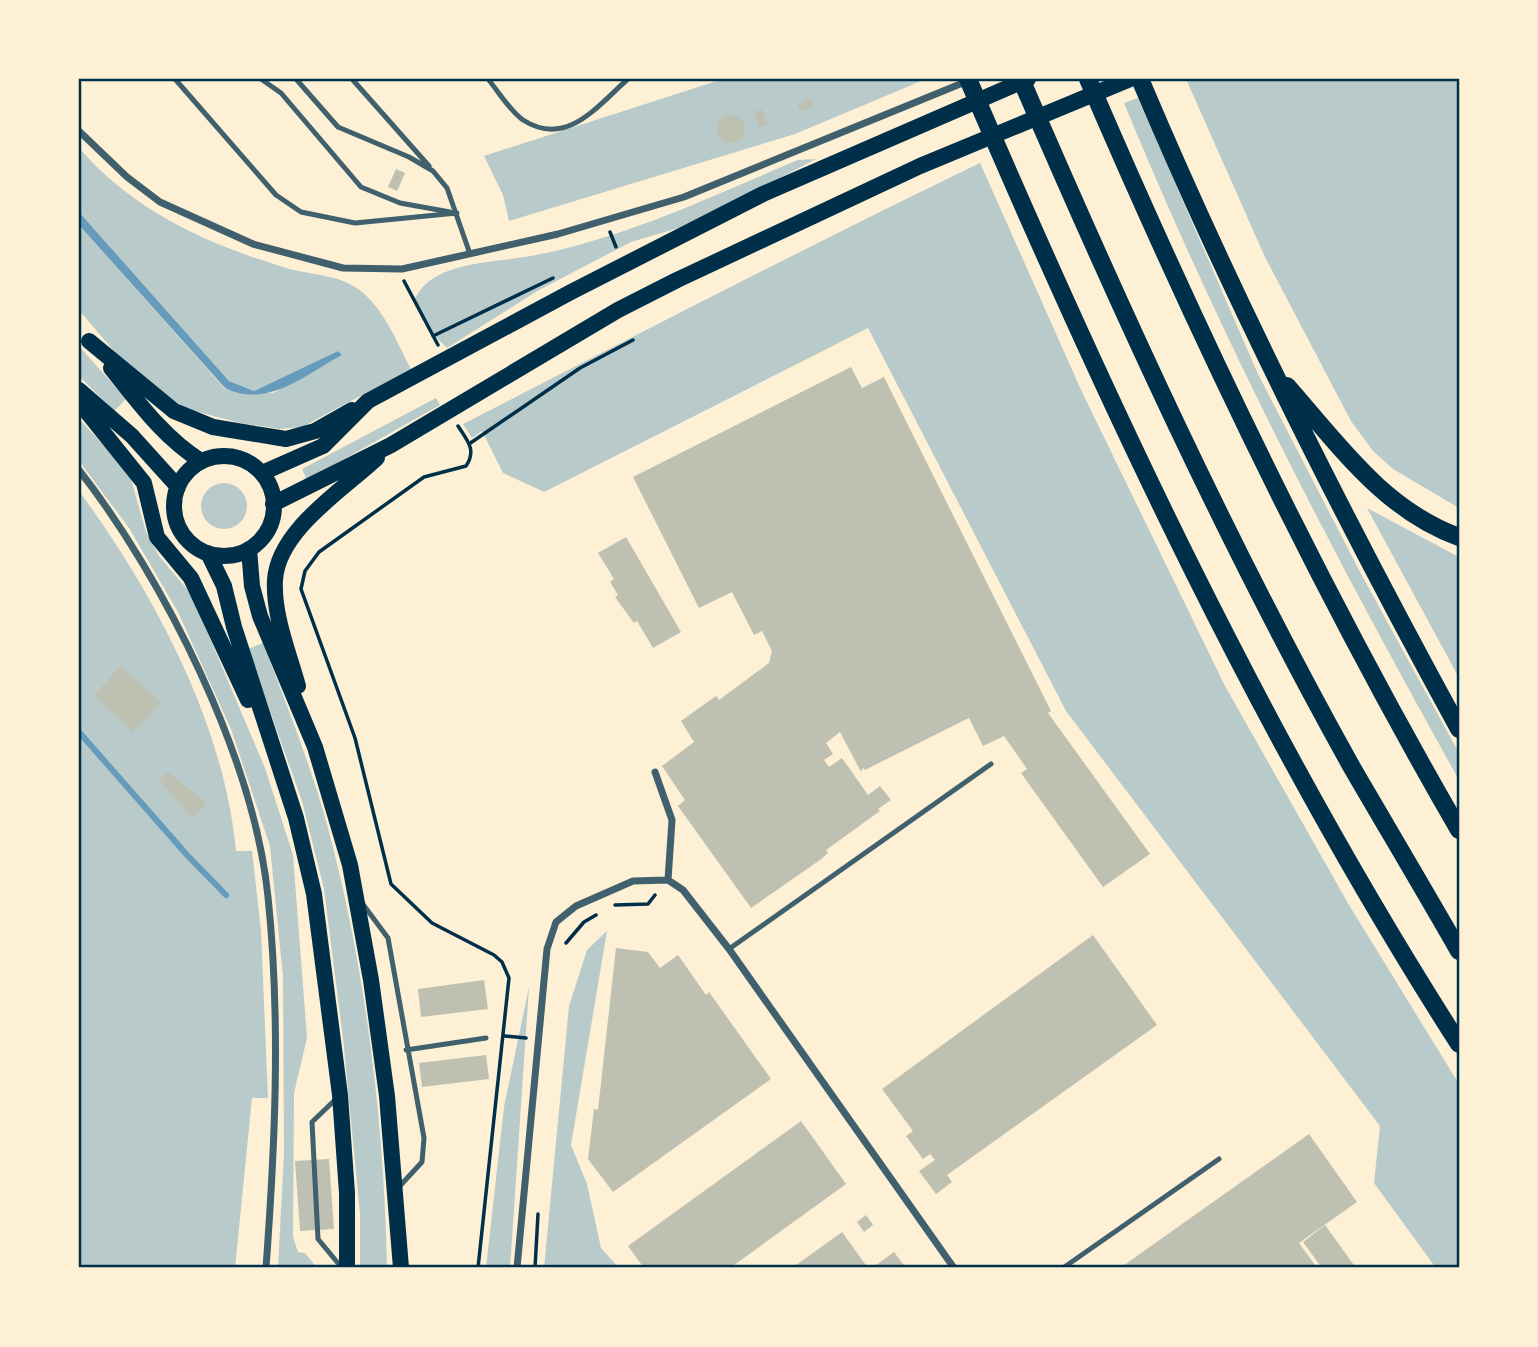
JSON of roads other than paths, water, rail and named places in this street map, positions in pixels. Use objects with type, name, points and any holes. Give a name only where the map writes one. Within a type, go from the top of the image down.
[{"type":"highway","points":[[970,79],[1022,204],[1131,445],[1305,785],[1459,1044]]},
{"type":"highway","points":[[1021,79],[1068,187],[1237,546],[1350,762],[1459,951]]},
{"type":"highway","points":[[1088,79],[1124,164],[1294,525],[1397,722],[1459,830]]},
{"type":"highway","points":[[1140,79],[1271,368],[1354,534],[1459,729]]},
{"type":"highway","points":[[1271,368],[1379,488],[1415,516],[1459,537]]},
{"type":"main road","points":[[84,335],[174,411],[213,427],[263,437],[300,437],[446,358],[763,194],[1028,79]]},
{"type":"main road","points":[[273,504],[391,445],[607,316],[688,274],[920,166],[1130,79]]},
{"type":"main road","points":[[84,335],[149,416],[178,445],[201,461]]},
{"type":"main road","points":[[79,390],[132,436],[178,487]]},
{"type":"main road","points":[[261,473],[323,446],[368,401]]},
{"type":"main road","points":[[79,402],[144,483],[157,537],[173,559],[186,570],[200,595],[273,753]]},
{"type":"main road","points":[[391,445],[308,518],[289,541],[276,571],[277,610],[356,895],[377,1021],[396,1190],[401,1268]]},
{"type":"main road","points":[[212,457],[234,457],[261,473],[270,488],[273,504],[267,531],[249,549],[233,555],[208,553],[192,544],[177,522],[174,504],[178,487],[187,472],[201,461],[212,457]]},
{"type":"main road","points":[[249,549],[252,586],[260,616],[315,747]]},
{"type":"main road","points":[[208,553],[224,586],[273,753],[296,818],[314,894],[340,1095],[347,1193],[345,1268]]},
{"type":"street","points":[[79,131],[127,177],[160,202],[253,244],[343,268],[402,269],[605,220],[684,197],[970,79]]},
{"type":"street","points":[[79,470],[115,517],[191,655],[221,723],[247,796],[268,895],[275,1016],[276,1133],[266,1268]]},
{"type":"street","points":[[655,772],[672,820],[668,880]]},
{"type":"street","points":[[517,1268],[547,949],[556,922],[576,906],[633,881],[668,880],[683,890],[729,949],[954,1268]]},
{"type":"lane","points":[[175,79],[276,195],[301,212],[355,223],[457,213]]},
{"type":"lane","points":[[261,79],[281,93],[361,187],[400,203],[457,213]]},
{"type":"lane","points":[[296,79],[338,127],[410,157],[433,171]]},
{"type":"lane","points":[[352,79],[447,188],[470,254]]},
{"type":"lane","points":[[488,79],[522,119],[548,131],[573,127],[628,79]]},
{"type":"lane","points":[[729,949],[991,764]]},
{"type":"lane","points":[[356,895],[388,938],[406,1050],[424,1138],[422,1162],[396,1190]]},
{"type":"lane","points":[[406,1050],[486,1038]]},
{"type":"lane","points":[[340,1095],[312,1122],[318,1239],[345,1268]]},
{"type":"lane","points":[[1063,1268],[1219,1159]]},
{"type":"water","points":[[79,212],[229,381],[254,391],[338,351],[342,355],[300,380],[271,392],[256,395],[225,388],[79,225]]},
{"type":"waterway","points":[[79,732],[187,855],[226,895]]}]
